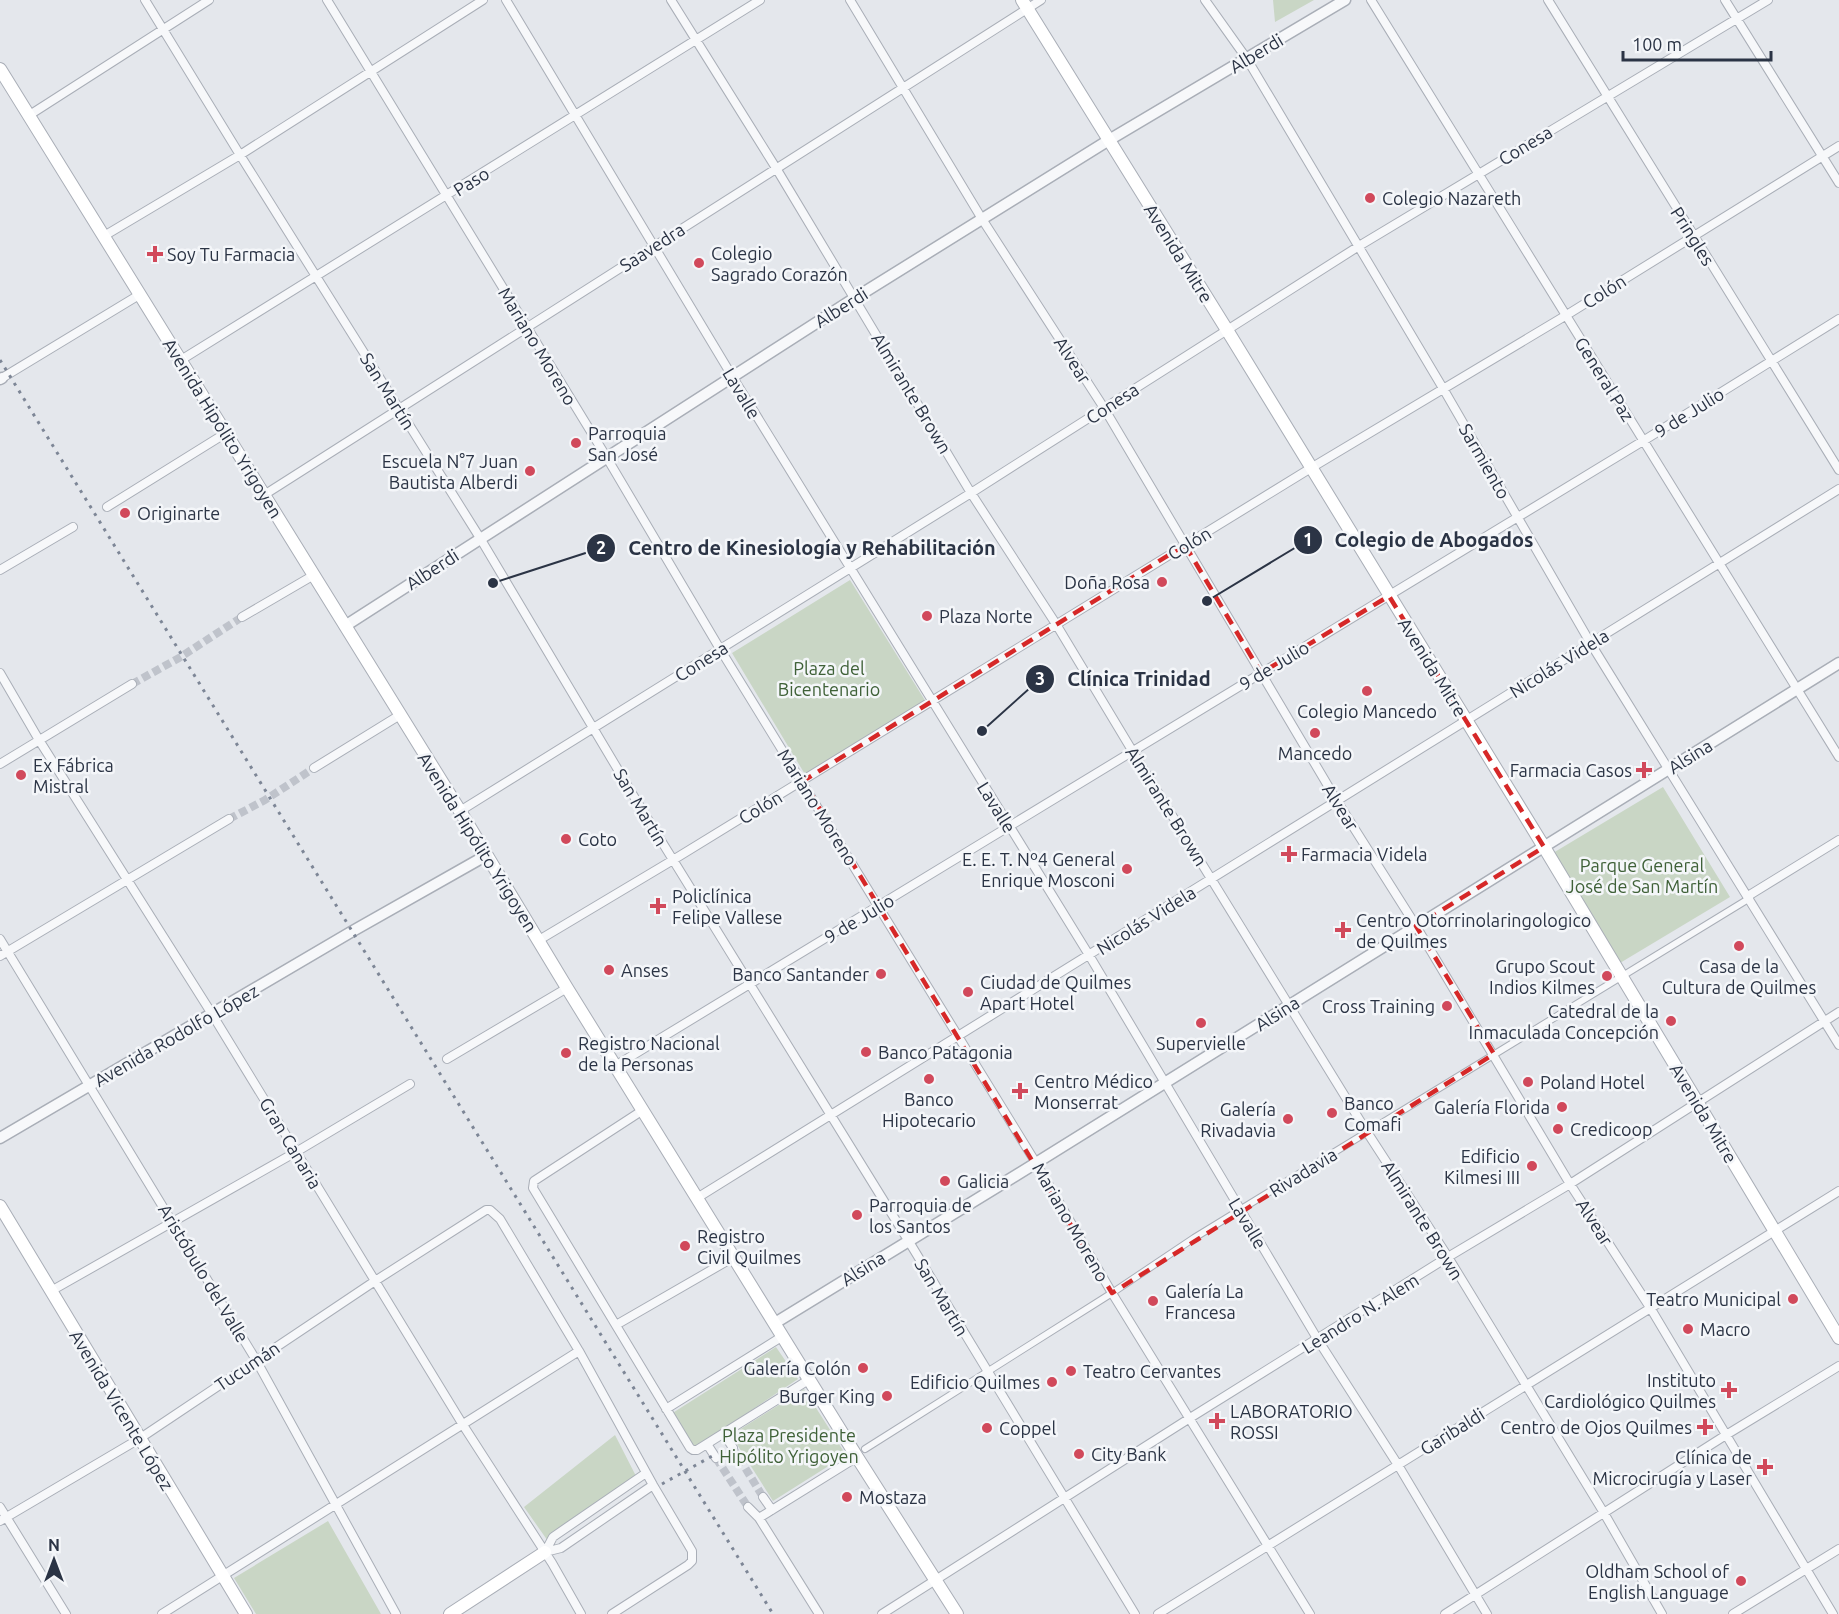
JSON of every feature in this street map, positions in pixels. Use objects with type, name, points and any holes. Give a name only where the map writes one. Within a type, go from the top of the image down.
[{"type":"main road","name":"Avenida Mitre","points":[[1024,4],[1467,720],[1839,1338]]},
{"type":"main road","name":"Avenida Hipólito Yrigoyen","points":[[0,69],[697,1198],[810,1379],[861,1453],[957,1614]]},
{"type":"main road","name":"Avenida Vicente López","points":[[0,1206],[246,1614]]},
{"type":"main road","points":[[450,1614],[545,1552]]},
{"type":"street","name":"San Martín","points":[[146,0],[240,155],[480,538],[592,728],[908,1240],[1135,1614]]},
{"type":"street","points":[[28,116],[209,0]]},
{"type":"street","name":"Mariano Moreno","points":[[327,0],[448,196],[526,329],[607,458],[720,649],[880,906],[1112,1293],[1310,1614]]},
{"type":"street","points":[[104,236],[240,155],[483,0]]},
{"type":"street","name":"Lavalle","points":[[506,0],[732,376],[1089,956],[1318,1340],[1398,1465],[1487,1614]]},
{"type":"street","name":"Almirante Brown","points":[[670,0],[776,168],[971,493],[1056,624],[1367,1132],[1448,1257],[1604,1513],[1662,1614]]},
{"type":"street","name":"Paso","points":[[181,360],[760,0]]},
{"type":"street","name":"Alvear","points":[[849,0],[982,219],[1104,408],[1337,801],[1494,1054],[1570,1184],[1651,1309],[1833,1614]]},
{"type":"street","name":"Saavedra","points":[[264,495],[903,88],[1024,4],[1041,0]]},
{"type":"street","name":"Sarmiento","points":[[1205,0],[1247,59],[1444,390],[1591,644],[1839,1045]]},
{"type":"street","name":"Alberdi","points":[[345,626],[855,298],[1109,140],[1345,0]]},
{"type":"street","name":"General Paz","points":[[1371,0],[1839,757]]},
{"type":"street","name":"Pringles","points":[[1548,0],[1839,470]]},
{"type":"street","points":[[1725,0],[1839,183]]},
{"type":"street","name":"Conesa","points":[[460,811],[971,493],[1359,246],[1768,0]]},
{"type":"street","name":"Colón","points":[[539,940],[1311,468],[1444,390],[1839,146]]},
{"type":"street","points":[[4,377],[139,295]]},
{"type":"street","name":"9 de Julio","points":[[615,1066],[1643,441],[1839,319]]},
{"type":"street","points":[[107,507],[226,433]]},
{"type":"street","name":"Nicolás Videla","points":[[697,1198],[1839,489]]},
{"type":"street","points":[[0,570],[73,527]]},
{"type":"street","points":[[242,617],[314,576]]},
{"type":"street","name":"Alsina","points":[[775,1323],[1839,663]]},
{"type":"street","name":"Gran Canaria","points":[[0,673],[39,740],[129,879],[463,1425],[545,1552],[581,1614]]},
{"type":"street","points":[[0,764],[132,684]]},
{"type":"street","points":[[314,768],[400,715]]},
{"type":"street","points":[[4,954],[230,819]]},
{"type":"street","points":[[1749,897],[1839,840]]},
{"type":"street","name":"Avenida Rodolfo López","points":[[0,1138],[487,855]]},
{"type":"street","name":"Rivadavia","points":[[759,1518],[1240,1210],[1749,897]]},
{"type":"street","name":"Aristóbulo del Valle","points":[[0,939],[4,954],[90,1085],[256,1360],[396,1614]]},
{"type":"street","points":[[447,1059],[567,988]]},
{"type":"street","name":"Leandro N. Alem","points":[[882,1614],[1190,1418],[1448,1257],[1570,1184],[1839,1012]]},
{"type":"street","points":[[51,1291],[296,1152],[410,1084]]},
{"type":"street","points":[[643,1110],[534,1181],[532,1188],[666,1409],[693,1450],[697,1450],[810,1379]]},
{"type":"street","name":"Garibaldi","points":[[1158,1614],[1839,1191]]},
{"type":"street","name":"Tucumán","points":[[3,1519],[139,1439],[375,1281],[486,1210],[493,1212],[500,1219],[579,1351]]},
{"type":"street","points":[[616,1325],[734,1257]]},
{"type":"street","points":[[666,1409],[783,1336]]},
{"type":"street","points":[[162,1614],[579,1351],[692,1551],[692,1561],[612,1614]]},
{"type":"street","points":[[1445,1614],[1726,1435],[1839,1366]]},
{"type":"street","points":[[724,1434],[733,1448]]},
{"type":"street","points":[[707,1444],[716,1458]]},
{"type":"street","points":[[545,1552],[553,1537],[646,1473]]},
{"type":"street","points":[[545,1552],[561,1548],[653,1485]]},
{"type":"street","points":[[764,1497],[772,1510]]},
{"type":"street","points":[[0,1507],[3,1519],[66,1614]]},
{"type":"street","points":[[748,1507],[759,1518],[819,1614]]},
{"type":"street","points":[[1733,1614],[1839,1549]]},
{"type":"highlighted area","points":[[1185,545],[1261,673],[1389,596],[1544,847],[1416,926],[1494,1054],[1112,1293],[803,781]]},
{"type":"green space","points":[[1273,0],[1314,0],[1275,22]]},
{"type":"green space","name":"Plaza del Bicentenario","points":[[850,580],[926,702],[806,776],[732,653]]},
{"type":"green space","name":"Parque General José de San Martín","points":[[1663,787],[1730,897],[1620,963],[1553,853]]},
{"type":"green space","points":[[776,1347],[798,1379],[695,1448],[671,1414]]},
{"type":"green space","name":"Plaza Presidente Hipólito Yrigoyen","points":[[804,1389],[846,1455],[773,1501],[731,1435]]},
{"type":"green space","points":[[615,1435],[638,1480],[550,1544],[524,1507]]},
{"type":"green space","points":[[328,1521],[381,1614],[256,1614],[234,1578]]},
{"type":"tunnel","points":[[132,684],[179,658],[242,617]]},
{"type":"tunnel","points":[[229,819],[265,800],[314,768]]},
{"type":"tunnel","points":[[733,1448],[763,1497]]},
{"type":"tunnel","points":[[716,1458],[748,1507]]},
{"type":"railway","points":[[0,360],[773,1614]]},
{"type":"railway","points":[[662,1484],[714,1455]]},
{"type":"place","name":"Colegio Nazareth","points":[[1370,198]]},
{"type":"place","name":"Soy Tu Farmacia","points":[[155,254]]},
{"type":"place","name":"Colegio Sagrado Corazón","points":[[699,263]]},
{"type":"place","name":"Parroquia San José","points":[[576,443]]},
{"type":"place","name":"Escuela N°7 Juan Bautista Alberdi","points":[[530,471]]},
{"type":"place","name":"Originarte","points":[[125,513]]},
{"type":"place","name":"Doña Rosa","points":[[1162,582]]},
{"type":"place","name":"Centro de Kinesiología y Rehabilitación","points":[[493,583]]},
{"type":"place","name":"Colegio de Abogados","points":[[1207,601]]},
{"type":"place","name":"Plaza Norte","points":[[927,616]]},
{"type":"place","name":"Colegio Mancedo","points":[[1367,691]]},
{"type":"place","name":"Clínica Trinidad","points":[[982,731]]},
{"type":"place","name":"Mancedo","points":[[1315,733]]},
{"type":"place","name":"Farmacia Casos","points":[[1644,770]]},
{"type":"place","name":"Ex Fábrica Mistral","points":[[21,775]]},
{"type":"place","name":"Coto","points":[[566,839]]},
{"type":"place","name":"Farmacia Videla","points":[[1289,854]]},
{"type":"place","name":"E. E. T. Nº4 General Enrique Mosconi","points":[[1127,869]]},
{"type":"place","name":"Policlínica Felipe Vallese","points":[[658,906]]},
{"type":"place","name":"Centro Otorrinolaringologico de Quilmes","points":[[1343,930]]},
{"type":"place","name":"Casa de la Cultura de Quilmes","points":[[1739,946]]},
{"type":"place","name":"Anses","points":[[609,970]]},
{"type":"place","name":"Banco Santander","points":[[881,974]]},
{"type":"place","name":"Grupo Scout Indios Kilmes","points":[[1607,976]]},
{"type":"place","name":"Ciudad de Quilmes Apart Hotel","points":[[968,992]]},
{"type":"place","name":"Cross Training","points":[[1447,1006]]},
{"type":"place","name":"Catedral de la Inmaculada Concepción","points":[[1671,1021]]},
{"type":"place","name":"Supervielle","points":[[1201,1023]]},
{"type":"place","name":"Banco Patagonia","points":[[866,1052]]},
{"type":"place","name":"Registro Nacional de la Personas","points":[[566,1053]]},
{"type":"place","name":"Banco Hipotecario","points":[[929,1079]]},
{"type":"place","name":"Poland Hotel","points":[[1528,1082]]},
{"type":"place","name":"Centro Médico Monserrat","points":[[1020,1091]]},
{"type":"place","name":"Galería Florida","points":[[1562,1107]]},
{"type":"place","name":"Banco Comafi","points":[[1332,1113]]},
{"type":"place","name":"Galería Rivadavia","points":[[1288,1119]]},
{"type":"place","name":"Credicoop","points":[[1558,1129]]},
{"type":"place","name":"Edificio Kilmesi III","points":[[1532,1166]]},
{"type":"place","name":"Galicia","points":[[945,1181]]},
{"type":"place","name":"Parroquia de los Santos","points":[[857,1215]]},
{"type":"place","name":"Registro Civil Quilmes","points":[[685,1246]]},
{"type":"place","name":"Teatro Municipal","points":[[1793,1299]]},
{"type":"place","name":"Galería La Francesa","points":[[1153,1301]]},
{"type":"place","name":"Macro","points":[[1688,1329]]},
{"type":"place","name":"Galería Colón","points":[[863,1368]]},
{"type":"place","name":"Teatro Cervantes","points":[[1071,1371]]},
{"type":"place","name":"Edificio Quilmes","points":[[1052,1382]]},
{"type":"place","name":"Instituto Cardiológico Quilmes","points":[[1729,1390]]},
{"type":"place","name":"Burger King","points":[[887,1396]]},
{"type":"place","name":"LABORATORIO ROSSI","points":[[1217,1421]]},
{"type":"place","name":"Centro de Ojos Quilmes","points":[[1705,1427]]},
{"type":"place","name":"Coppel","points":[[987,1428]]},
{"type":"place","name":"City Bank","points":[[1079,1454]]},
{"type":"place","name":"Clínica de Microcirugía y Laser","points":[[1765,1467]]},
{"type":"place","name":"Mostaza","points":[[847,1497]]},
{"type":"place","name":"Oldham School of English Language","points":[[1741,1581]]}]
